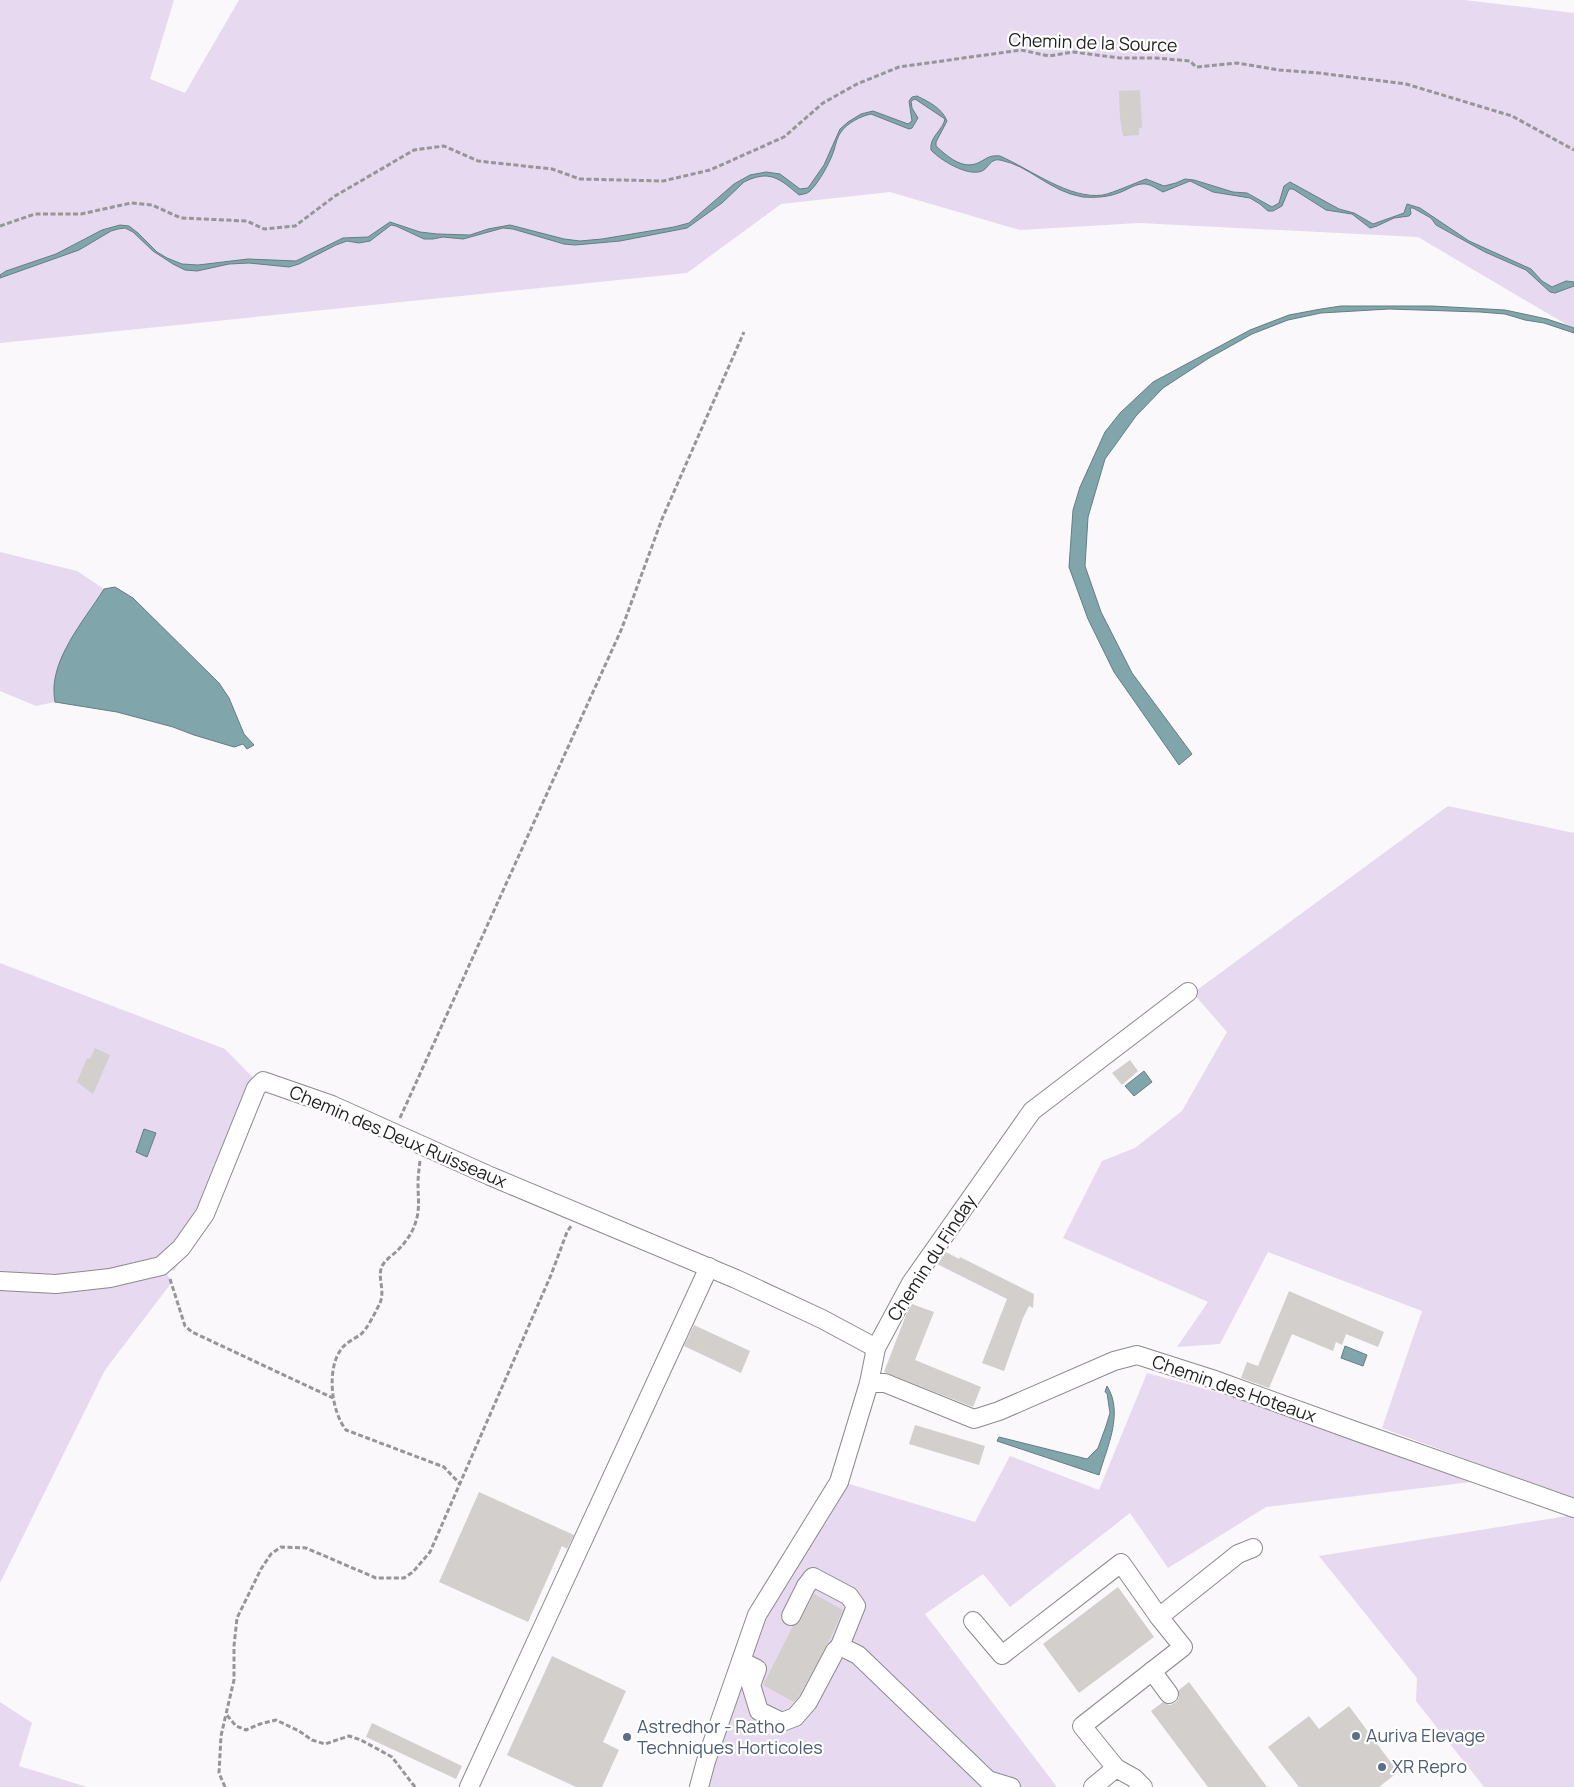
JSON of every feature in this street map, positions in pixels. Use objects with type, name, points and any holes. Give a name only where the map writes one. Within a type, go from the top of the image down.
[{"type":"street","name":"Chemin du Finday","points":[[699,1787],[706,1760],[757,1615],[839,1482],[868,1383],[876,1348],[911,1283],[1032,1111],[1188,992]]},
{"type":"street","name":"Chemin des Deux Ruisseaux","points":[[0,1282],[56,1284],[110,1278],[161,1266],[181,1248],[205,1214],[256,1088],[263,1081],[332,1105],[425,1148],[709,1267],[822,1319],[876,1348]]},
{"type":"street","points":[[469,1787],[709,1267]]},
{"type":"street","name":"Chemin des Hoteaux","points":[[868,1383],[885,1383],[974,1419],[999,1411],[1114,1361],[1137,1356],[1212,1379],[1574,1508]]},
{"type":"street","points":[[1159,1617],[1238,1554],[1253,1548]]},
{"type":"street","points":[[973,1621],[1002,1655],[1121,1563],[1183,1647],[1082,1726],[1116,1768],[1134,1778],[1143,1787]]},
{"type":"street","points":[[741,1661],[757,1669],[751,1685],[759,1711],[782,1722],[795,1717],[808,1702],[835,1651],[840,1646],[856,1606],[848,1596],[813,1577],[806,1586],[791,1616]]},
{"type":"street","points":[[840,1646],[858,1655],[988,1780],[1011,1787]]},
{"type":"street","points":[[1152,1672],[1169,1694]]},
{"type":"street","points":[[1093,1787],[1116,1768]]},
{"type":"path","name":"Chemin de la Source","points":[[0,226],[35,214],[81,214],[131,203],[152,205],[181,218],[247,221],[264,229],[295,226],[335,196],[414,150],[444,146],[478,162],[552,169],[580,179],[663,181],[710,170],[784,137],[822,103],[857,84],[899,67],[1022,50],[1049,56],[1073,52],[1120,58],[1156,58],[1190,61],[1196,67],[1237,63],[1279,70],[1406,84],[1512,116],[1574,150]]},
{"type":"path","points":[[404,1138],[399,1120],[622,628],[662,519],[744,332]]},
{"type":"path","points":[[425,1148],[420,1161],[417,1221],[407,1240],[384,1263],[380,1270],[380,1281],[383,1290],[376,1311],[362,1334],[350,1340],[341,1349],[333,1369],[333,1398],[339,1422],[346,1430],[444,1468],[460,1484]]},
{"type":"path","points":[[225,1787],[219,1773],[221,1736],[234,1680],[234,1646],[237,1618],[261,1569],[271,1554],[281,1546],[306,1548],[376,1578],[404,1578],[413,1572],[430,1552],[551,1275],[567,1232],[581,1214]]},
{"type":"path","points":[[161,1266],[169,1275],[186,1326],[192,1332],[333,1398]]},
{"type":"path","points":[[226,1714],[236,1726],[246,1730],[276,1720],[299,1731],[312,1740],[325,1744],[349,1736],[361,1740],[392,1757],[415,1787]]},
{"type":"shaded area","points":[[0,0],[174,0],[150,79],[185,93],[239,0],[1464,0],[1574,13],[1574,329],[1418,237],[1139,223],[1020,230],[890,192],[781,204],[687,273],[0,343]]},
{"type":"shaded area","points":[[0,552],[77,571],[104,589],[65,648],[53,691],[55,702],[36,706],[0,691]]},
{"type":"shaded area","points":[[1448,806],[1574,833],[1574,1499],[1382,1428],[1422,1311],[1268,1252],[1220,1344],[1177,1347],[1208,1302],[1063,1238],[1102,1161],[1135,1148],[1182,1111],[1227,1032],[1193,993]]},
{"type":"shaded area","points":[[0,963],[225,1049],[266,1091],[226,1183],[174,1271],[162,1267],[172,1282],[105,1370],[0,1583]]},
{"type":"shaded area","points":[[1147,1373],[1231,1396],[1471,1482],[1266,1507],[1168,1568],[1130,1513],[1010,1607],[983,1574],[925,1614],[1057,1787],[709,1787],[726,1718],[764,1618],[846,1483],[975,1522],[1010,1456],[1099,1490]]},
{"type":"shaded area","points":[[1567,1516],[1574,1518],[1574,1787],[1484,1787],[1416,1701],[1417,1678],[1319,1556]]},
{"type":"shaded area","points":[[0,1702],[32,1723],[19,1766],[87,1787],[0,1787]]},
{"type":"water","points":[[917,96],[935,106],[942,112],[947,121],[936,142],[936,146],[950,158],[966,165],[978,163],[991,156],[1000,156],[1050,182],[1077,193],[1090,195],[1107,194],[1146,179],[1164,186],[1185,179],[1194,180],[1233,192],[1247,193],[1272,207],[1279,203],[1284,186],[1290,182],[1339,209],[1354,213],[1373,224],[1404,213],[1407,204],[1420,208],[1469,241],[1531,269],[1542,281],[1552,287],[1566,281],[1574,282],[1574,286],[1555,293],[1550,292],[1526,270],[1485,252],[1436,225],[1431,218],[1413,208],[1410,208],[1411,214],[1409,216],[1394,218],[1370,228],[1352,214],[1326,210],[1293,189],[1289,189],[1282,206],[1273,211],[1268,211],[1250,198],[1213,192],[1190,181],[1163,192],[1150,185],[1142,184],[1112,195],[1083,197],[1060,190],[1021,167],[1000,160],[994,160],[982,171],[969,172],[947,163],[931,150],[932,141],[945,119],[915,99],[911,101],[912,108],[918,118],[912,128],[909,129],[871,114],[850,123],[838,136],[824,172],[808,193],[799,195],[780,180],[768,176],[753,178],[744,182],[722,203],[687,228],[620,241],[575,245],[564,244],[513,229],[503,228],[463,239],[443,237],[424,239],[391,225],[370,241],[359,243],[347,241],[289,267],[249,263],[229,264],[197,271],[185,270],[173,264],[153,251],[133,232],[125,228],[111,231],[79,250],[0,278],[0,275],[6,271],[56,254],[102,230],[120,225],[129,226],[157,252],[167,258],[182,264],[198,265],[248,259],[296,261],[343,238],[368,237],[390,222],[420,232],[470,235],[510,225],[564,239],[580,241],[674,227],[689,223],[734,184],[750,175],[766,172],[780,174],[800,189],[808,188],[824,165],[840,129],[848,122],[861,114],[873,111],[908,124],[912,121],[909,101],[912,97]]},
{"type":"water","points":[[1341,306],[1432,306],[1505,310],[1547,319],[1574,328],[1574,333],[1544,323],[1505,314],[1480,312],[1389,309],[1321,313],[1288,320],[1252,334],[1209,358],[1163,388],[1136,416],[1105,459],[1088,517],[1085,566],[1101,612],[1132,673],[1192,754],[1179,765],[1114,672],[1088,619],[1069,567],[1073,510],[1080,487],[1105,432],[1120,413],[1153,382],[1250,330],[1289,315]]},
{"type":"water","points":[[115,587],[133,598],[219,683],[229,698],[244,734],[254,745],[247,749],[243,744],[234,747],[173,727],[117,712],[55,702],[56,672],[69,642],[104,589]]},
{"type":"water","points":[[1144,1071],[1152,1082],[1134,1096],[1125,1086]]},
{"type":"water","points":[[144,1129],[156,1133],[147,1157],[136,1152]]},
{"type":"water","points":[[1345,1346],[1367,1355],[1363,1366],[1341,1358]]},
{"type":"water","points":[[1107,1386],[1112,1396],[1114,1419],[1110,1442],[1099,1475],[997,1441],[999,1437],[1087,1459],[1098,1448],[1110,1413],[1107,1393],[1105,1392]]},
{"type":"building","points":[[1140,90],[1142,128],[1139,128],[1139,135],[1123,136],[1119,91]]},
{"type":"building","points":[[95,1048],[110,1055],[93,1094],[77,1082],[87,1058],[90,1059]]},
{"type":"building","points":[[1130,1060],[1138,1071],[1122,1085],[1112,1073]]},
{"type":"building","points":[[946,1252],[959,1259],[960,1257],[1034,1294],[1033,1308],[1029,1306],[1023,1318],[1004,1371],[982,1363],[1007,1299],[937,1264]]},
{"type":"building","points":[[1289,1291],[1384,1332],[1378,1347],[1346,1334],[1342,1345],[1336,1342],[1333,1351],[1292,1334],[1269,1388],[1241,1378],[1247,1362],[1258,1366]]},
{"type":"building","points":[[912,1304],[934,1312],[915,1360],[981,1387],[973,1407],[884,1372]]},
{"type":"building","points":[[694,1325],[750,1351],[741,1373],[684,1346]]},
{"type":"building","points":[[915,1425],[985,1446],[979,1465],[909,1444]]},
{"type":"building","points":[[479,1492],[574,1535],[567,1549],[562,1546],[528,1622],[439,1582]]},
{"type":"building","points":[[1118,1587],[1154,1637],[1079,1693],[1043,1644]]},
{"type":"building","points":[[814,1594],[843,1610],[828,1643],[794,1702],[763,1685],[793,1626],[800,1621]]},
{"type":"building","points":[[552,1656],[626,1691],[603,1742],[619,1750],[602,1787],[576,1787],[507,1755]]},
{"type":"building","points":[[1189,1682],[1267,1787],[1208,1787],[1151,1711],[1163,1702],[1170,1705],[1175,1703],[1179,1698],[1179,1690]]},
{"type":"building","points":[[1349,1706],[1398,1772],[1379,1787],[1299,1787],[1268,1747],[1309,1716],[1319,1729]]},
{"type":"building","points":[[372,1723],[462,1766],[456,1779],[366,1737]]},
{"type":"place","name":"Auriva Elevage","points":[[1356,1736]]},
{"type":"place","name":"Astredhor - Ratho Techniques Horticoles","points":[[627,1737]]},
{"type":"place","name":"XR Repro","points":[[1382,1767]]}]
